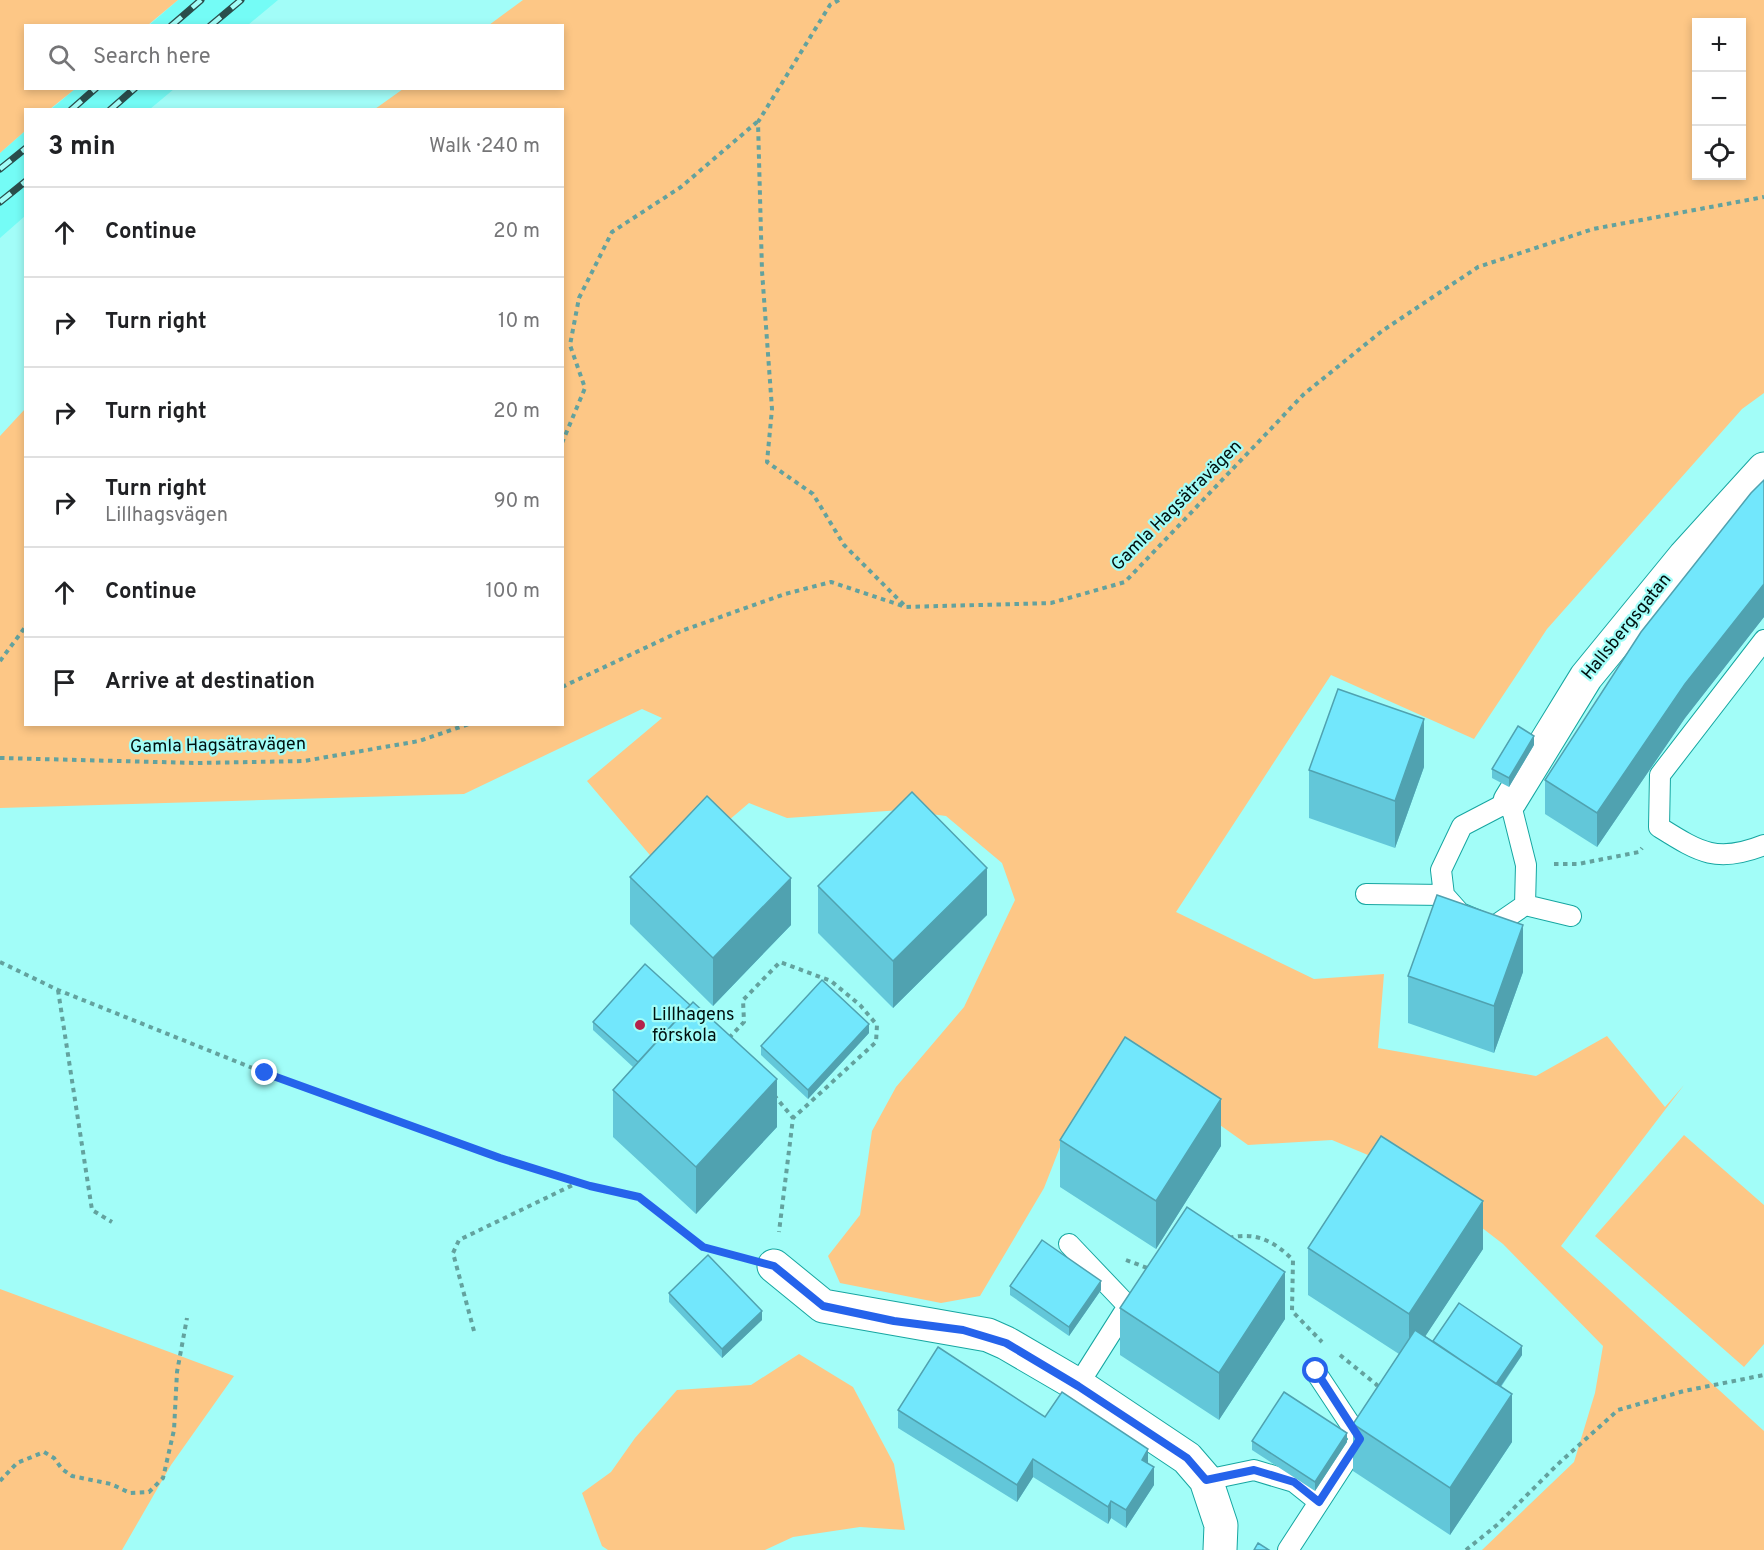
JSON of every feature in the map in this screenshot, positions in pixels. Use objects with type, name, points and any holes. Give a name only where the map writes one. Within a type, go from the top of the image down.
[{"type":"street","name":"Hallsbergsgatan","points":[[1510,801],[1586,677],[1684,556],[1764,469]]},
{"type":"street","points":[[774,1266],[823,1306],[988,1335],[1006,1343],[1078,1386],[1187,1458],[1206,1480],[1221,1525],[1221,1550]]},
{"type":"lane","points":[[1764,639],[1660,775],[1659,827],[1698,852],[1738,856],[1764,845]]},
{"type":"lane","points":[[1525,905],[1526,865],[1510,801],[1462,826],[1441,870],[1444,895],[1460,913],[1493,927],[1525,905],[1571,916]]},
{"type":"lane","points":[[1366,894],[1444,895]]},
{"type":"lane","points":[[1069,1244],[1128,1306],[1078,1386]]},
{"type":"lane","points":[[1288,1550],[1360,1439],[1316,1371]]},
{"type":"lane","points":[[1206,1480],[1254,1470],[1294,1482],[1319,1502]]},
{"type":"path","points":[[564,437],[585,388],[570,345],[579,298],[612,232],[681,187],[758,122],[830,5],[839,0]]},
{"type":"path","points":[[758,122],[762,271],[772,409],[767,462],[813,494],[844,545],[906,607]]},
{"type":"path","name":"Gamla Hagsätravägen","points":[[564,686],[681,631],[785,594],[831,582],[906,607],[1051,603],[1125,582],[1304,394],[1382,331],[1478,267],[1593,229],[1764,197]]},
{"type":"path","points":[[0,662],[24,629]]},
{"type":"path","name":"Gamla Hagsätravägen","points":[[0,758],[197,763],[304,760],[420,741],[463,726]]},
{"type":"path","points":[[1526,865],[1578,864],[1639,852],[1659,827]]},
{"type":"path","points":[[0,962],[58,990],[265,1073],[500,1158],[639,1197],[703,1247],[774,1266],[793,1118],[876,1042],[877,1025],[860,1005],[831,981],[780,962],[743,1000],[744,1022],[727,1041],[719,1034]]},
{"type":"path","points":[[58,990],[92,1210],[112,1222]]},
{"type":"path","points":[[766,1086],[793,1118]]},
{"type":"path","points":[[474,1331],[453,1253],[459,1240],[579,1181]]},
{"type":"path","points":[[1224,1239],[1246,1233],[1276,1244],[1293,1260],[1292,1311],[1323,1343]]},
{"type":"path","points":[[1096,1274],[1125,1260],[1150,1269],[1161,1264]]},
{"type":"path","points":[[0,1481],[17,1463],[44,1452],[54,1458],[62,1469],[72,1476],[111,1484],[130,1493],[149,1492],[163,1478],[174,1430],[177,1372],[187,1318]]},
{"type":"path","points":[[1332,1349],[1377,1385],[1376,1413],[1360,1439]]},
{"type":"path","points":[[1466,1550],[1497,1525],[1557,1465],[1618,1410],[1684,1391],[1764,1375]]},
{"type":"shaded area","points":[[0,0],[178,0],[149,24],[24,24],[24,90],[74,90],[51,108],[24,108],[24,132],[0,153]]},
{"type":"shaded area","points":[[178,0],[278,0],[249,24],[150,24]]},
{"type":"shaded area","points":[[523,0],[1764,0],[1764,393],[1742,409],[1547,629],[1474,739],[1331,675],[1176,912],[1314,979],[1384,974],[1378,1048],[1536,1076],[1607,1036],[1665,1107],[1684,1085],[1561,1246],[1764,1431],[1764,1550],[1482,1550],[1574,1462],[1595,1393],[1603,1346],[1503,1244],[1411,1173],[1332,1140],[1248,1145],[1130,1061],[1064,1137],[1044,1188],[980,1296],[941,1303],[840,1283],[828,1256],[860,1215],[872,1131],[896,1087],[964,1007],[1015,900],[1002,863],[946,816],[901,810],[787,818],[749,803],[666,874],[587,781],[662,718],[642,709],[464,794],[0,808],[0,436],[24,410],[24,726],[564,726],[564,108],[376,108],[402,90],[564,90],[564,24],[490,24]]},
{"type":"shaded area","points":[[74,90],[173,90],[151,108],[52,108]]},
{"type":"shaded area","points":[[24,132],[24,217],[0,238],[0,153]]},
{"type":"shaded area","points":[[1684,1135],[1764,1205],[1764,1344],[1744,1367],[1595,1236]]},
{"type":"shaded area","points":[[0,1289],[234,1376],[171,1465],[122,1550],[0,1550]]},
{"type":"shaded area","points":[[799,1354],[853,1387],[894,1464],[905,1530],[860,1527],[793,1537],[765,1550],[608,1550],[602,1546],[582,1493],[611,1472],[635,1438],[677,1390],[751,1385]]},
{"type":"building","points":[[1764,480],[1764,584],[1685,684],[1597,813],[1545,780],[1641,632],[1751,493]]},
{"type":"building","points":[[1338,689],[1424,719],[1395,801],[1309,770]]},
{"type":"building","points":[[1518,726],[1534,736],[1509,778],[1492,769]]},
{"type":"building","points":[[912,792],[987,868],[893,961],[818,886]]},
{"type":"building","points":[[707,796],[791,878],[713,958],[630,877]]},
{"type":"building","points":[[1437,895],[1523,925],[1494,1006],[1408,976]]},
{"type":"building","points":[[645,964],[690,1005],[638,1062],[593,1022]]},
{"type":"building","points":[[822,980],[869,1024],[808,1090],[761,1046]]},
{"type":"building","points":[[693,1002],[777,1079],[696,1167],[613,1090]]},
{"type":"building","points":[[1125,1037],[1221,1099],[1156,1201],[1060,1140]]},
{"type":"building","points":[[1381,1136],[1483,1201],[1409,1314],[1308,1248]]},
{"type":"building","points":[[1187,1207],[1285,1272],[1219,1373],[1120,1308]]},
{"type":"building","points":[[1042,1240],[1101,1281],[1069,1327],[1010,1286]]},
{"type":"building","points":[[708,1255],[762,1311],[722,1349],[669,1293]]},
{"type":"building","points":[[1459,1303],[1522,1346],[1496,1384],[1433,1341]]},
{"type":"building","points":[[1415,1330],[1512,1394],[1450,1488],[1353,1424]]},
{"type":"building","points":[[938,1347],[1045,1417],[1062,1392],[1148,1449],[1142,1460],[1154,1467],[1126,1510],[1111,1501],[1108,1507],[1033,1459],[1017,1485],[898,1410]]},
{"type":"building","points":[[1284,1392],[1347,1433],[1315,1482],[1252,1441]]},
{"type":"building","points":[[1258,1543],[1269,1550],[1254,1550]]},
{"type":"railway","points":[[173,24],[201,0]]},
{"type":"railway","points":[[212,24],[241,0]]},
{"type":"railway","points":[[73,108],[94,90]]},
{"type":"railway","points":[[112,108],[133,90]]},
{"type":"railway","points":[[0,169],[24,150]]},
{"type":"railway","points":[[0,202],[24,183]]},
{"type":"place","name":"Lillhagens förskola","points":[[640,1025]]},
{"type":"route","points":[[265,1073],[500,1158],[590,1186],[639,1197],[703,1247],[774,1266],[823,1306],[894,1321],[988,1335],[1006,1343],[1078,1386],[1187,1458],[1206,1480],[1254,1470],[1294,1482],[1319,1502],[1360,1439],[1316,1371]]}]
